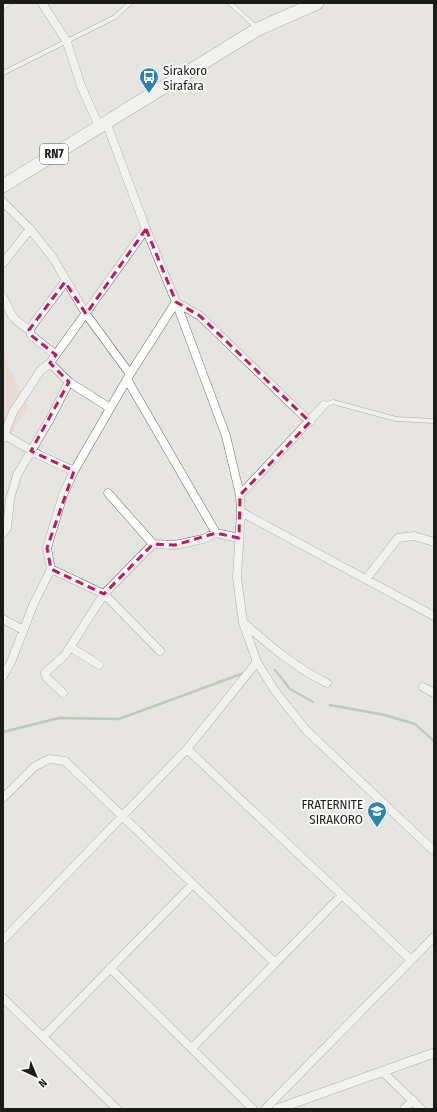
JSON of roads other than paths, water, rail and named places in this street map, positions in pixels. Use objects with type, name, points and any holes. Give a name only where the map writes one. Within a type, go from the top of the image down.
[{"type":"highway","name":"RN7","points":[[3,186],[258,29],[317,3]]},
{"type":"street","points":[[42,3],[67,42],[81,86],[102,124],[176,302],[226,436],[240,495],[241,512],[238,538],[238,577],[244,623],[257,662],[275,691],[306,730],[434,850]]},
{"type":"street","points":[[3,202],[30,229],[53,258],[86,314],[129,377],[216,533]]},
{"type":"street","points":[[3,263],[30,229]]},
{"type":"street","points":[[74,471],[31,451],[4,436],[13,412],[41,370],[56,355],[146,229]]},
{"type":"street","points":[[29,330],[66,282]]},
{"type":"street","points":[[3,297],[8,312],[14,320],[29,330],[32,336],[56,355]]},
{"type":"street","points":[[3,676],[11,662],[23,630],[51,569],[47,548],[63,495],[74,471],[110,408],[176,302]]},
{"type":"street","points":[[176,302],[200,316],[310,422]]},
{"type":"street","points":[[50,362],[69,382],[110,408]]},
{"type":"street","points":[[3,533],[7,528],[10,499],[16,475],[50,419],[69,382]]},
{"type":"street","points":[[240,495],[310,422],[324,405]]},
{"type":"street","points":[[108,493],[153,544],[175,545],[203,539],[216,533],[238,538]]},
{"type":"street","points":[[241,512],[434,616]]},
{"type":"street","points":[[366,579],[398,538],[414,536],[434,542]]},
{"type":"street","points":[[63,694],[47,678],[45,673],[65,655],[104,594],[153,544]]},
{"type":"street","points":[[51,569],[104,594],[160,651]]},
{"type":"street","points":[[3,619],[23,630]]},
{"type":"street","points":[[244,623],[279,653],[313,676],[327,683]]},
{"type":"street","points":[[70,647],[99,665]]},
{"type":"street","points":[[3,940],[187,749],[257,662]]},
{"type":"street","points":[[423,687],[434,692]]},
{"type":"street","points":[[187,749],[411,960]]},
{"type":"street","points":[[3,798],[34,767],[49,759],[65,761],[275,963]]},
{"type":"street","points":[[43,1037],[193,884]]},
{"type":"street","points":[[192,1048],[342,895]]},
{"type":"street","points":[[266,1109],[434,937]]},
{"type":"street","points":[[110,968],[253,1109]]},
{"type":"street","points":[[3,998],[117,1109]]},
{"type":"street","points":[[276,1109],[434,1053]]},
{"type":"street","points":[[382,1071],[421,1109]]},
{"type":"street","points":[[404,1109],[413,1100]]},
{"type":"lane","points":[[3,7],[9,3]]},
{"type":"lane","points":[[3,73],[115,17],[130,3]]},
{"type":"lane","points":[[230,3],[258,29]]},
{"type":"lane","points":[[324,405],[333,402],[396,419],[434,421]]},
{"type":"waterway","points":[[275,670],[290,689],[313,702]]},
{"type":"waterway","points":[[3,732],[59,718],[119,719],[244,673]]},
{"type":"waterway","points":[[330,705],[385,715],[415,724],[434,741]]},
{"type":"place","name":"Sirakoro Sirafara","points":[[149,94]]},
{"type":"place","name":"FRATERNITE SIRAKORO","points":[[377,828]]}]
